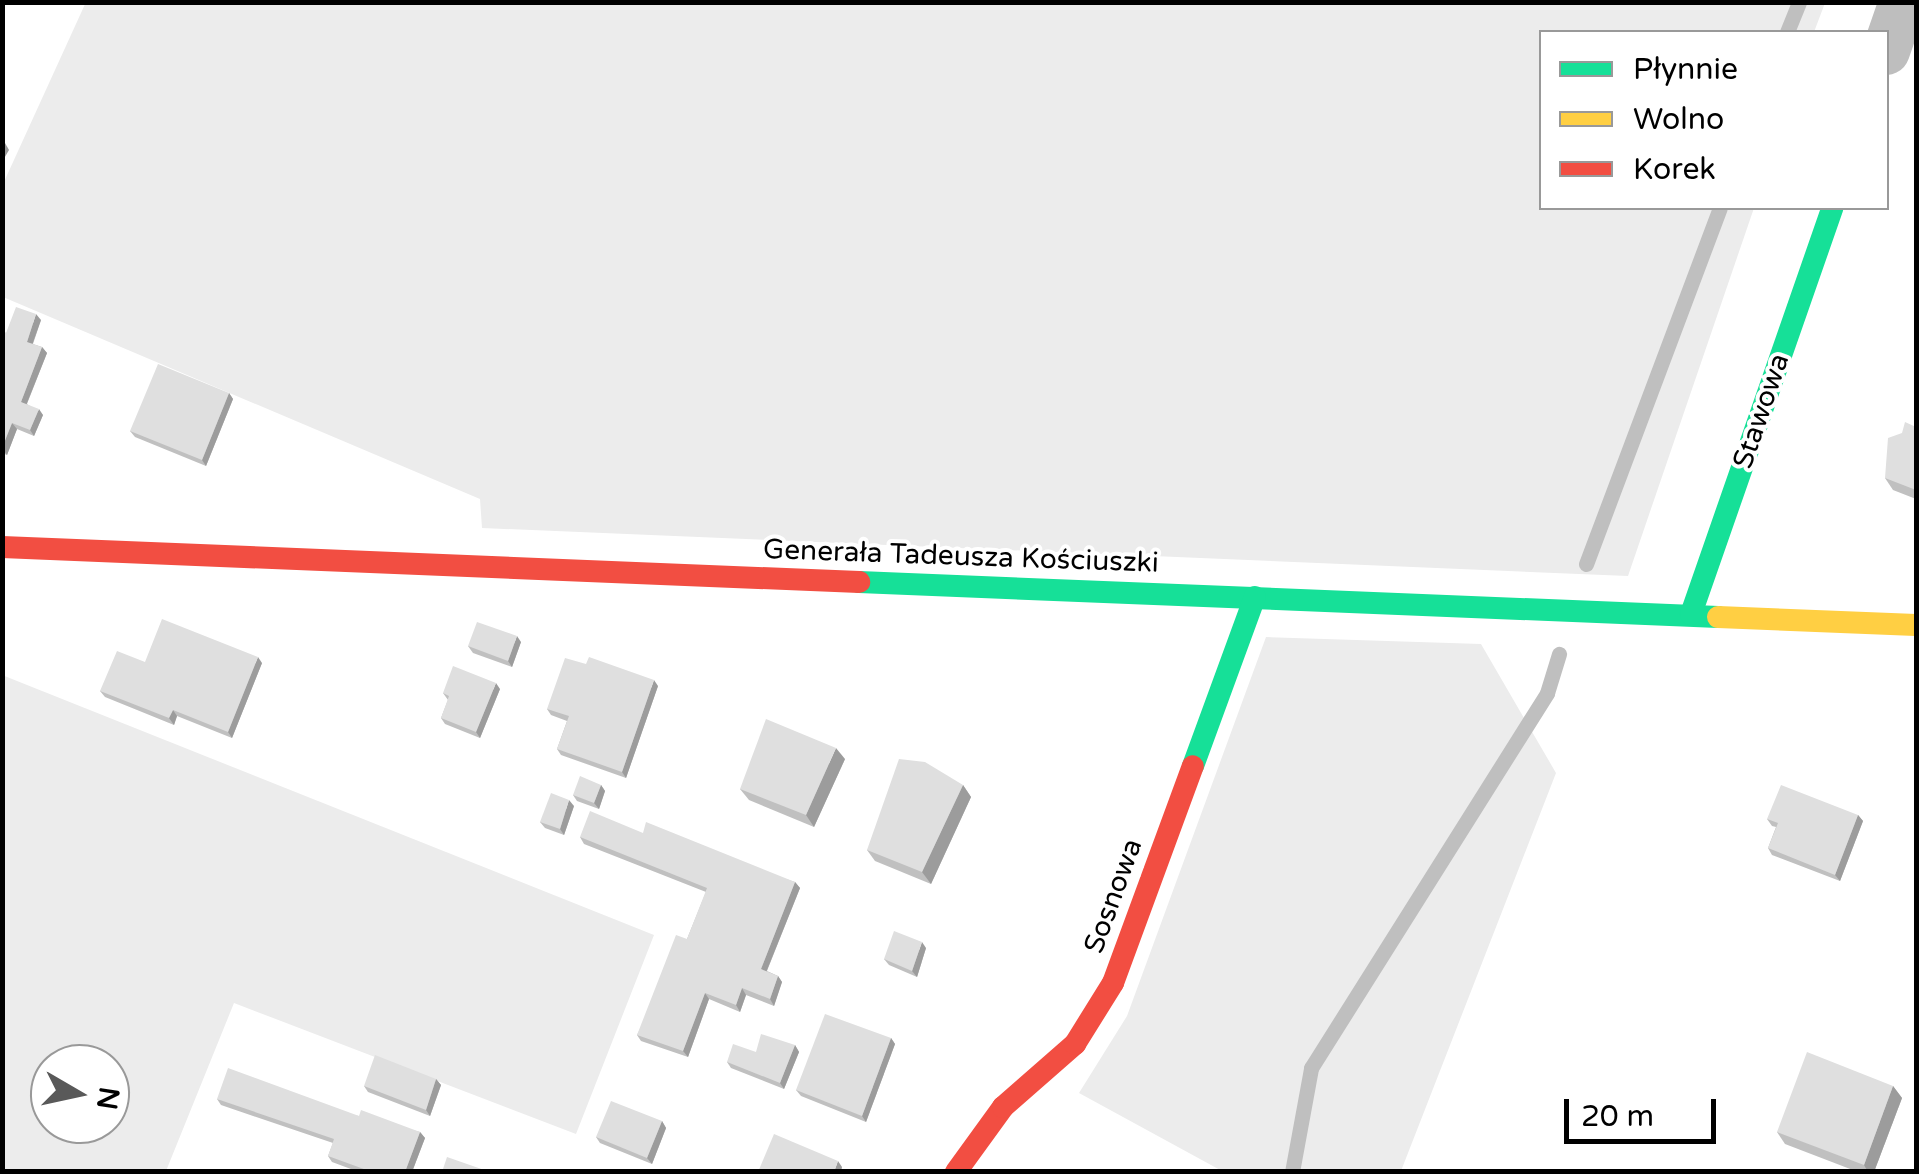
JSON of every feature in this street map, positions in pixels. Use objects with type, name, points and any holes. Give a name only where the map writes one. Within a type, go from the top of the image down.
[{"type":"street","points":[[1889,42],[1903,2]]},
{"type":"street","name":"Stawowa","points":[[1691,614],[1831,210]]},
{"type":"street","name":"Generała Tadeusza Kościuszki","points":[[2,546],[1916,625]]},
{"type":"street","name":"Sosnowa","points":[[956,1172],[1003,1107],[1075,1044],[1113,984],[1255,597]]},
{"type":"shaded area","points":[[86,2],[1825,2],[1815,30],[1539,30],[1539,210],[1753,210],[1628,576],[482,528],[480,499],[3,297],[3,184]]},
{"type":"shaded area","points":[[1266,637],[1481,644],[1556,773],[1401,1171],[1222,1171],[1079,1093],[1127,1016]]},
{"type":"shaded area","points":[[2,675],[654,935],[576,1134],[234,1003],[166,1171],[3,1171]]},
{"type":"building","points":[[16,307],[36,314],[27,342],[42,347],[21,402],[39,409],[30,430],[12,423],[2,448],[2,331],[6,333]]},
{"type":"building","points":[[158,364],[229,393],[202,460],[130,431]]},
{"type":"building","points":[[1905,422],[1916,427],[1916,490],[1885,478],[1888,438],[1902,433]]},
{"type":"building","points":[[162,619],[258,657],[228,732],[173,710],[169,718],[100,691],[117,651],[145,662]]},
{"type":"building","points":[[477,622],[517,636],[508,661],[468,646]]},
{"type":"building","points":[[589,657],[654,680],[622,772],[557,749],[569,716],[547,709],[565,658],[586,664]]},
{"type":"building","points":[[453,666],[496,683],[476,732],[441,718],[449,696],[443,693]]},
{"type":"building","points":[[766,719],[836,748],[806,815],[740,789]]},
{"type":"building","points":[[899,759],[925,762],[963,785],[922,872],[867,850]]},
{"type":"building","points":[[580,776],[601,785],[594,803],[573,795]]},
{"type":"building","points":[[1781,785],[1858,815],[1835,875],[1768,848],[1778,823],[1767,819]]},
{"type":"building","points":[[551,793],[569,800],[560,829],[540,822]]},
{"type":"building","points":[[590,811],[643,833],[646,822],[795,882],[761,969],[778,976],[770,999],[742,988],[736,1005],[705,993],[683,1051],[637,1035],[676,935],[687,939],[707,888],[580,837]]},
{"type":"building","points":[[894,931],[922,942],[912,971],[884,959]]},
{"type":"building","points":[[825,1014],[891,1038],[862,1116],[796,1090]]},
{"type":"building","points":[[761,1034],[795,1045],[780,1083],[727,1062],[733,1044],[756,1052]]},
{"type":"building","points":[[1807,1052],[1893,1086],[1864,1165],[1777,1132]]},
{"type":"building","points":[[375,1055],[436,1079],[426,1110],[364,1086]]},
{"type":"building","points":[[228,1068],[359,1116],[361,1110],[420,1132],[405,1172],[372,1172],[328,1156],[334,1139],[217,1099]]},
{"type":"building","points":[[611,1101],[662,1121],[647,1158],[596,1137]]},
{"type":"building","points":[[774,1134],[838,1161],[834,1172],[758,1172]]},
{"type":"building","points":[[447,1157],[490,1172],[442,1172]]},
{"type":"waterway","points":[[1788,30],[1799,2]]},
{"type":"waterway","points":[[1586,564],[1719,210]]},
{"type":"waterway","points":[[1292,1172],[1311,1068],[1547,693],[1559,654]]},
{"type":"traffic: fast","points":[[1691,614],[1831,210]]},
{"type":"traffic: fast","points":[[859,582],[1718,617]]},
{"type":"traffic: fast","points":[[1193,766],[1255,597]]},
{"type":"traffic: slow","points":[[1718,617],[1916,625]]},
{"type":"traffic: jam","points":[[2,547],[859,582]]},
{"type":"traffic: jam","points":[[956,1172],[1003,1107],[1075,1044],[1113,983],[1193,766]]}]
